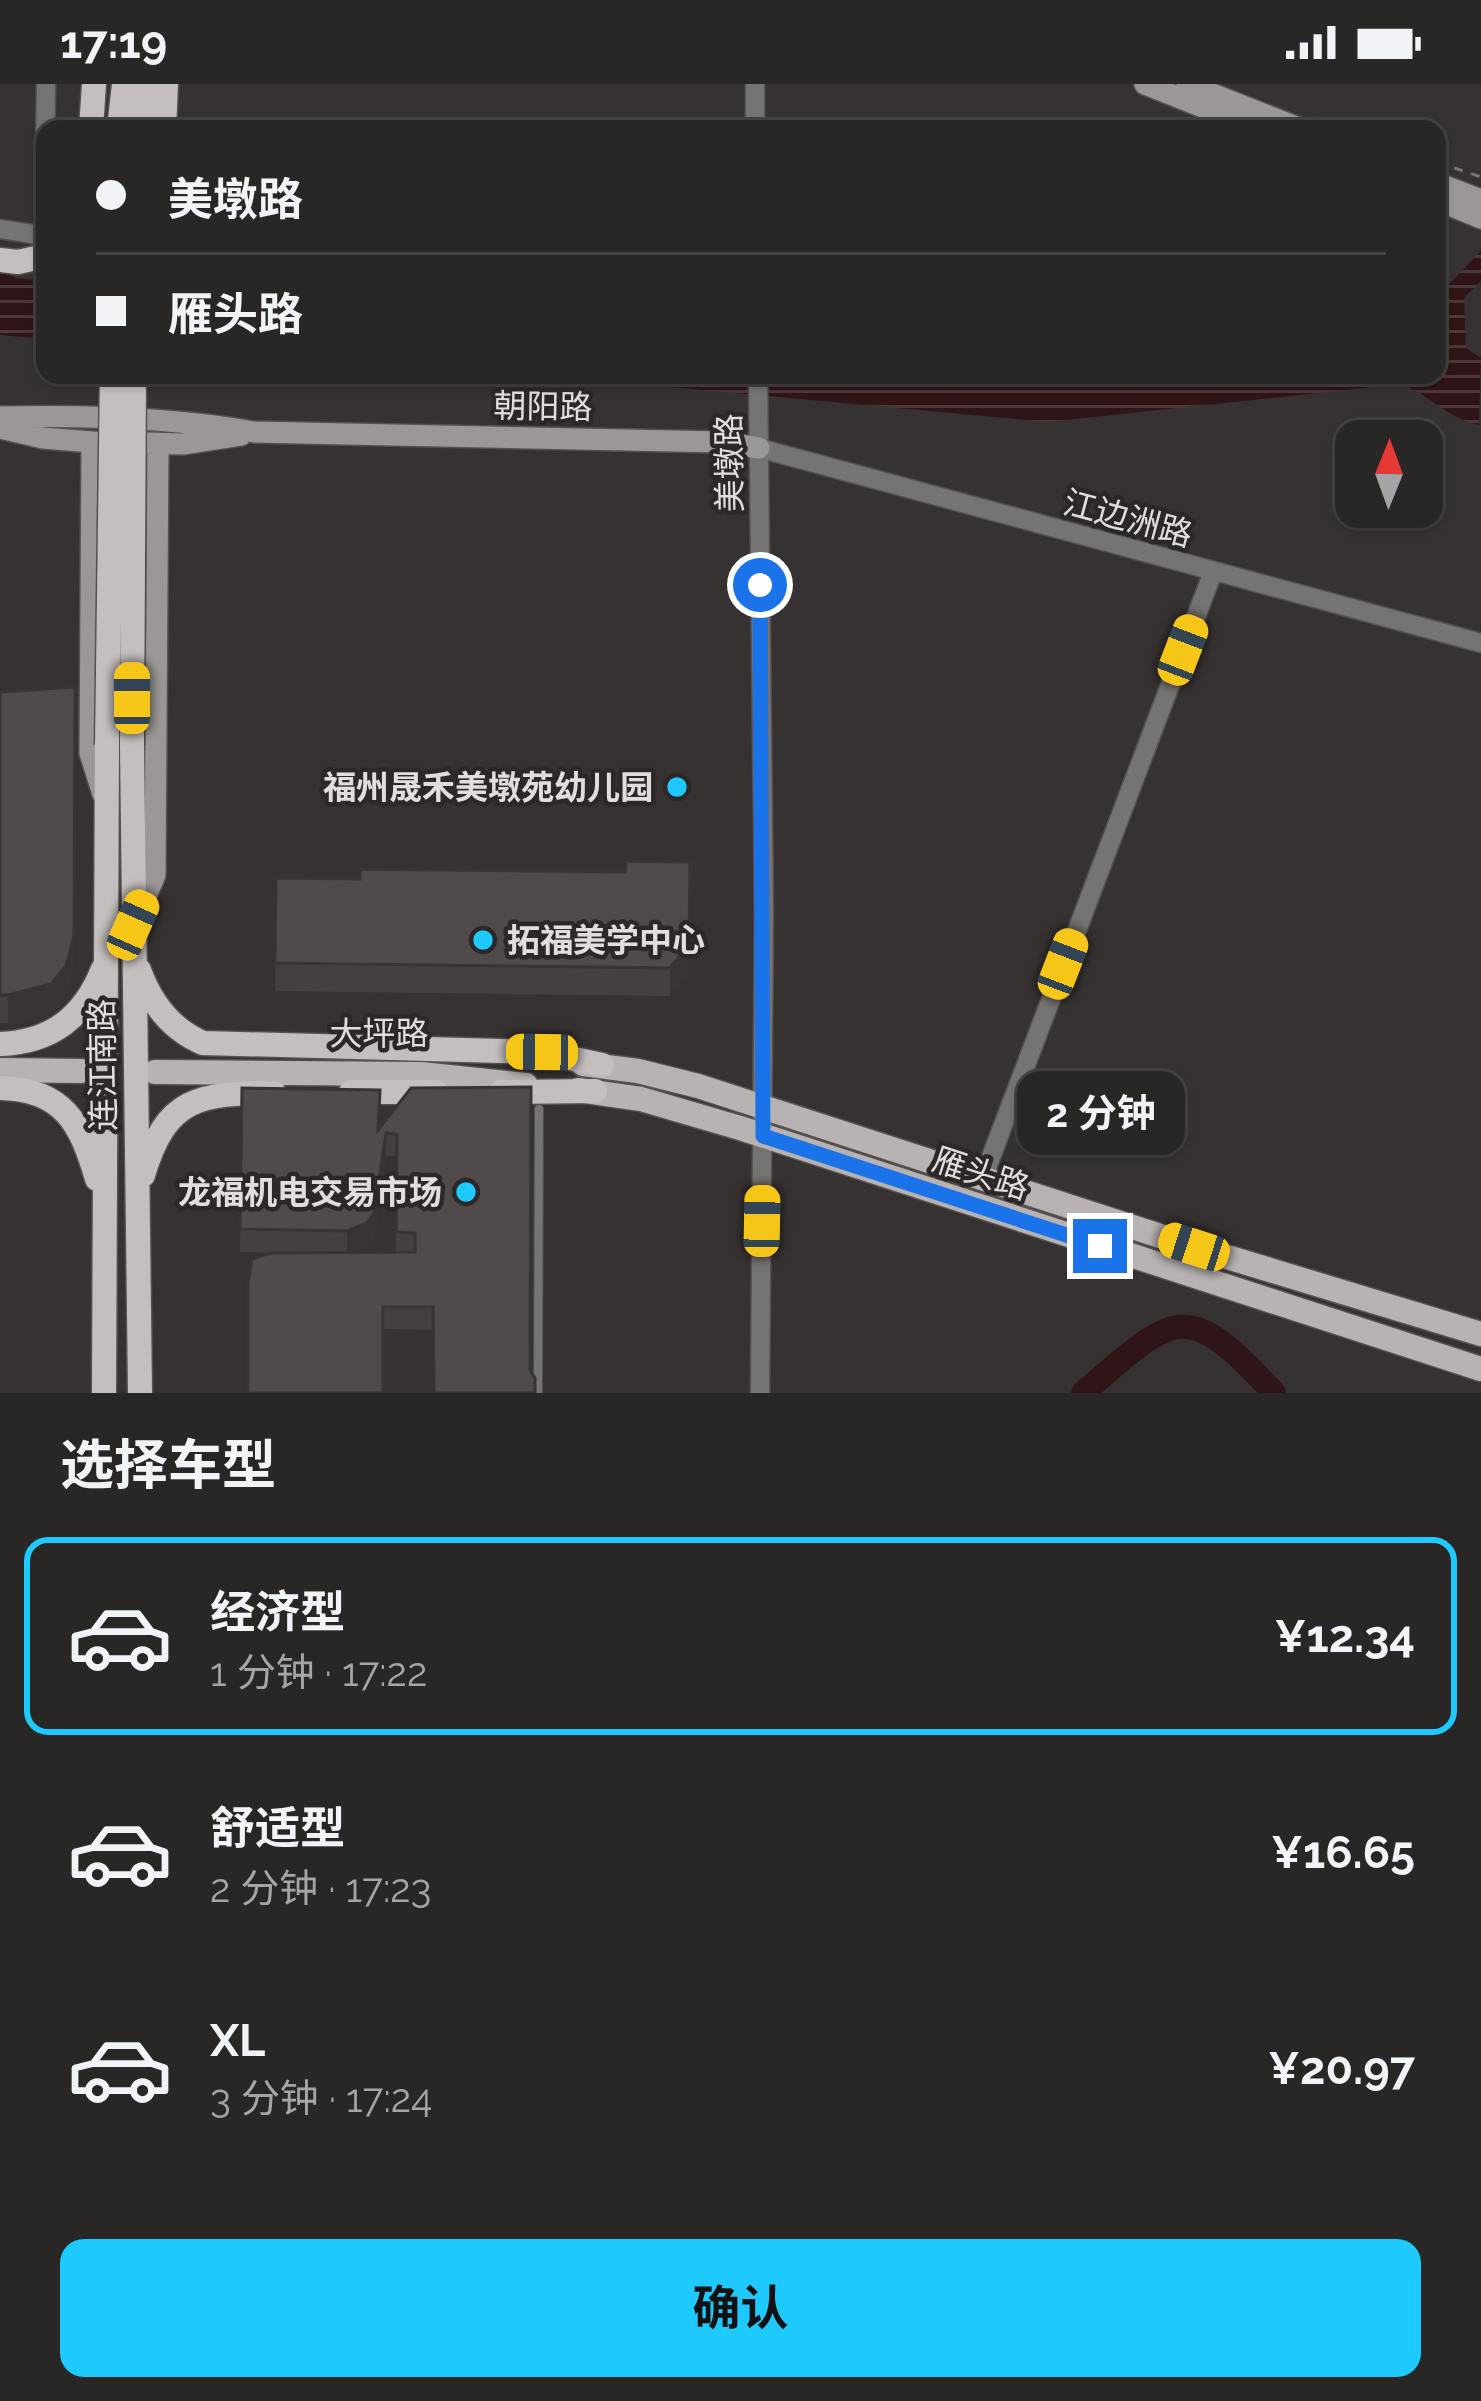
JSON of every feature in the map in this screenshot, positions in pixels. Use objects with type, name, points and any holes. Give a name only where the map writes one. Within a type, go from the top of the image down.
[{"type":"highway","points":[[92,120],[94,84]]},
{"type":"highway","points":[[120,120],[124,84]]},
{"type":"highway","points":[[142,120],[146,84]]},
{"type":"highway","points":[[164,120],[166,84]]},
{"type":"highway","points":[[0,260],[36,258]]},
{"type":"highway","name":"连江南路","points":[[112,384],[120,745],[133,938],[140,1393]]},
{"type":"highway","name":"连江南路","points":[[104,1393],[107,805],[120,745],[134,384]]},
{"type":"highway","points":[[133,938],[154,1002],[172,1025],[203,1043],[542,1052],[602,1065]]},
{"type":"highway","points":[[0,1044],[38,1040],[68,1023],[94,988],[107,955]]},
{"type":"highway","points":[[0,1088],[41,1094],[70,1116],[86,1141],[105,1205]]},
{"type":"highway","points":[[137,1195],[161,1129],[187,1104],[204,1096],[595,1091]]},
{"type":"main road","points":[[1145,84],[1235,120]]},
{"type":"main road","points":[[1187,84],[1278,120]]},
{"type":"main road","points":[[1446,186],[1481,200]]},
{"type":"main road","points":[[1446,204],[1481,218]]},
{"type":"main road","name":"朝阳路","points":[[0,417],[70,416],[254,432],[720,442],[759,448]]},
{"type":"main road","name":"朝阳路","points":[[0,428],[92,443],[158,444],[254,432]]},
{"type":"main road","points":[[92,443],[82,702],[89,753],[107,805]]},
{"type":"main road","points":[[133,938],[155,875],[158,444]]},
{"type":"main road","points":[[92,496],[101,486],[150,486],[158,496]]},
{"type":"main road","name":"大坪路","points":[[595,1091],[421,1074],[155,1068],[421,1067],[498,1062],[602,1065]]},
{"type":"main road","name":"雁头路","points":[[602,1065],[675,1080],[1481,1334]]},
{"type":"main road","points":[[0,1066],[81,1067]]},
{"type":"main road","name":"雁头路","points":[[595,1091],[656,1103],[763,1136],[1481,1369]]},
{"type":"street","points":[[46,84],[46,120]]},
{"type":"street","points":[[754,84],[755,120]]},
{"type":"street","points":[[0,229],[36,235]]},
{"type":"street","name":"美墩路","points":[[758,384],[764,1108],[760,1393]]},
{"type":"street","name":"江边洲路","points":[[759,448],[1481,643]]},
{"type":"street","points":[[983,1178],[1213,572]]},
{"type":"lane","points":[[538,1393],[539,1109]]},
{"type":"path","points":[[1446,165],[1481,177]]},
{"type":"shaded area","points":[[1481,251],[1481,281],[1464,298],[1466,348],[1481,358],[1479,425],[1402,384],[1446,384],[1446,284]]},
{"type":"shaded area","points":[[0,272],[36,280],[36,338],[0,335]]},
{"type":"shaded area","points":[[639,384],[1402,384],[1047,422]]},
{"type":"building","points":[[75,687],[74,936],[66,966],[51,984],[0,995],[0,692]]},
{"type":"building","name":"拓福美学中心","points":[[626,861],[690,862],[689,944],[670,968],[275,963],[276,878],[360,879],[360,869],[625,872]]},
{"type":"building","name":"龙福机电交易市场","points":[[531,1087],[530,1370],[535,1393],[434,1393],[433,1307],[383,1307],[383,1393],[248,1393],[252,1259],[270,1253],[415,1252],[415,1233],[396,1232],[397,1134],[386,1133],[374,1214],[367,1223],[347,1231],[240,1229],[242,1088],[380,1090],[378,1130],[411,1088]]},
{"type":"waterway","points":[[1083,1393],[1139,1346],[1180,1327],[1220,1341],[1274,1393]]},
{"type":"place","name":"福州晟禾美墩苑幼儿园","points":[[677,787]]},
{"type":"place","name":"拓福美学中心","points":[[483,940]]},
{"type":"place","name":"龙福机电交易市场","points":[[466,1192]]},
{"type":"route","points":[[760,585],[763,1136],[1100,1246]]}]
